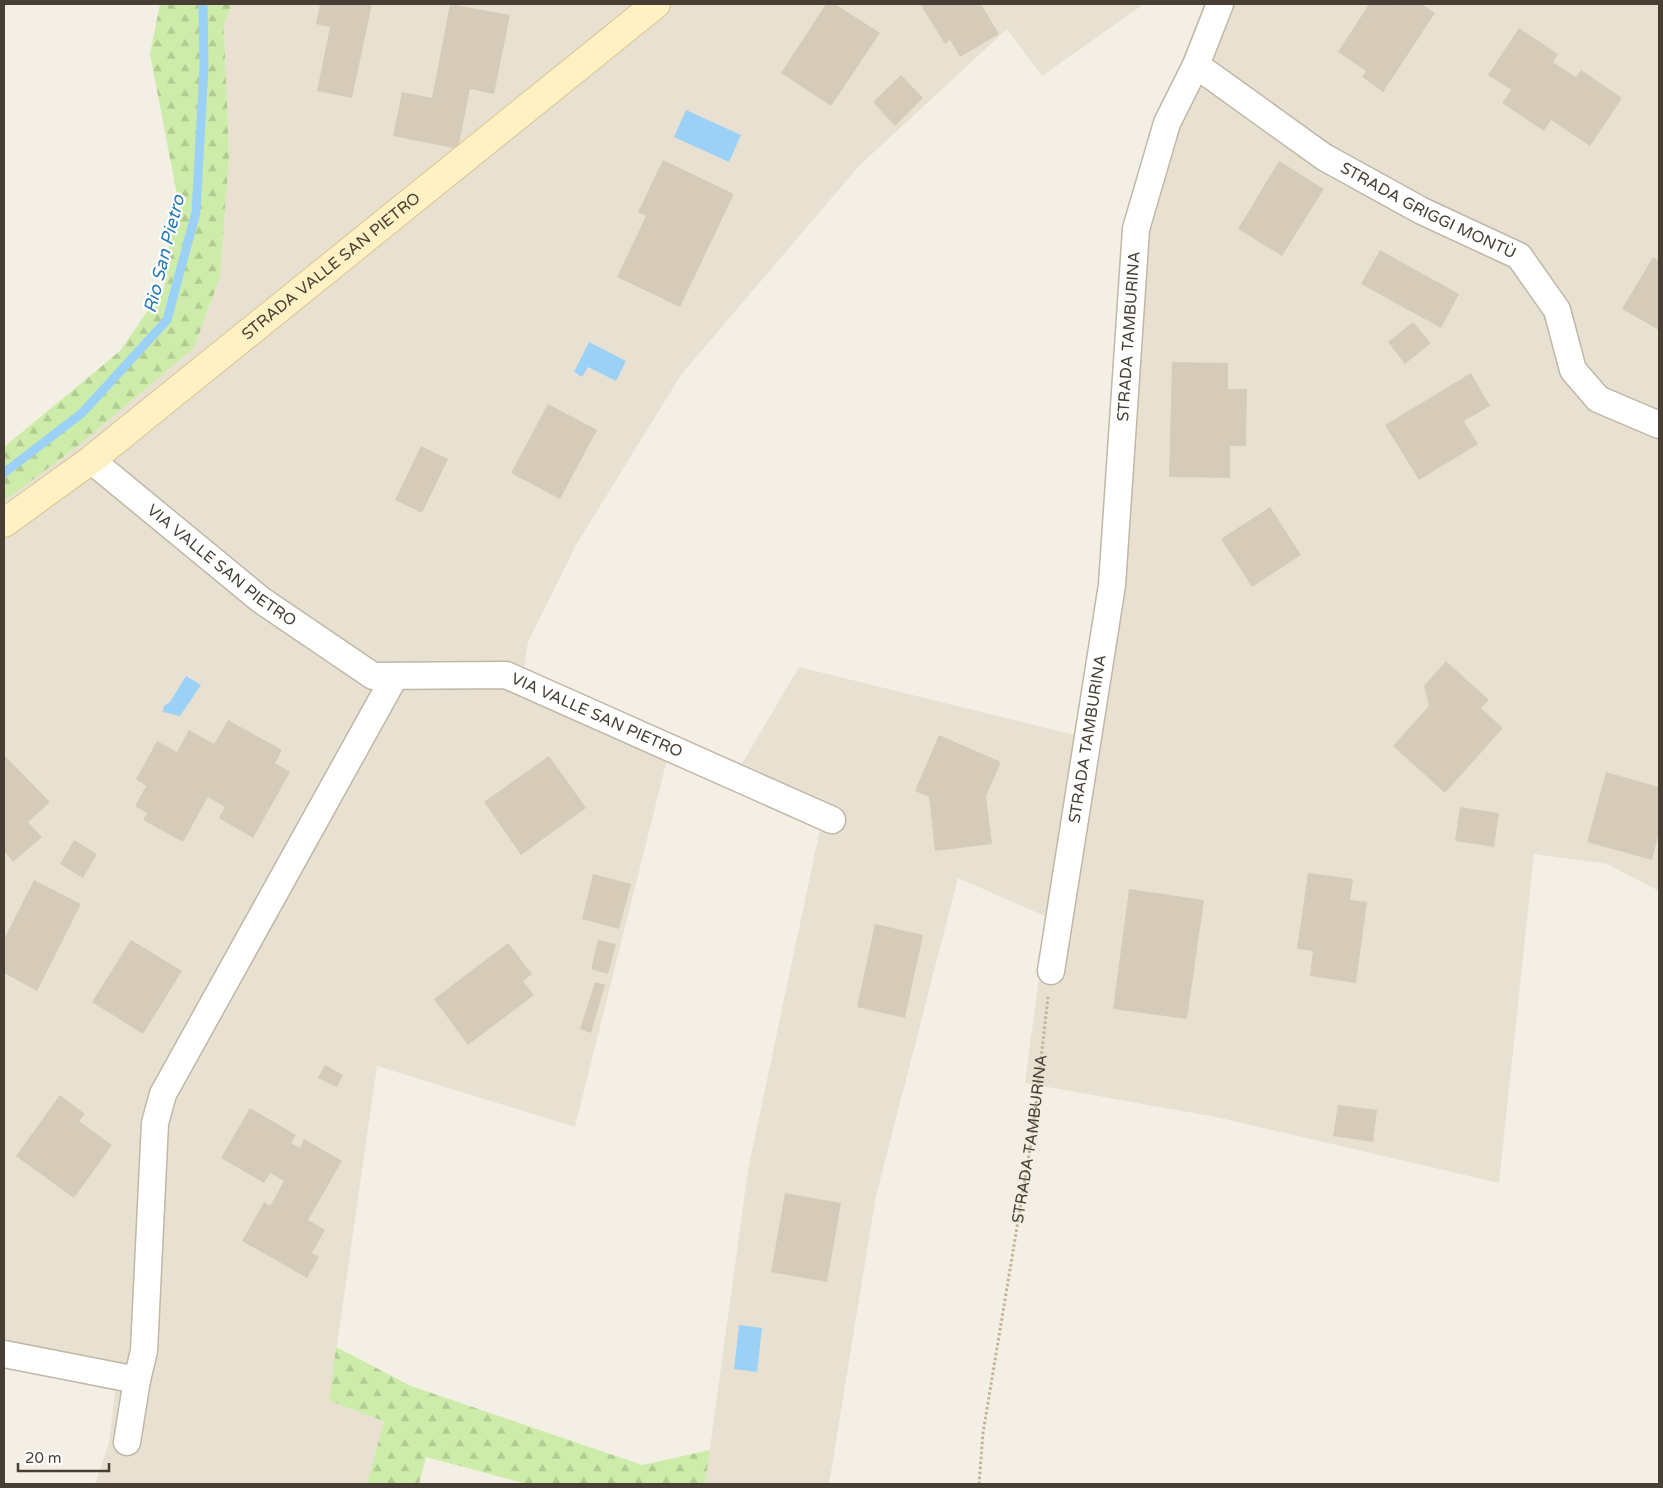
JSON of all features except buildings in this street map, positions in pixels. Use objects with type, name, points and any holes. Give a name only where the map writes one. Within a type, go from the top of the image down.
[{"type":"street","name":"STRADA VALLE SAN PIETRO","points":[[4,523],[91,460],[656,4]]},
{"type":"street","name":"STRADA TAMBURINA","points":[[1050,971],[1112,586],[1136,229],[1167,123],[1196,65],[1220,4]]},
{"type":"street","name":"STRADA GRIGGI MONTÙ","points":[[1196,65],[1324,157],[1422,211],[1519,256],[1557,310],[1573,370],[1598,399],[1659,425]]},
{"type":"street","name":"VIA VALLE SAN PIETRO","points":[[91,460],[261,600],[373,676],[506,674],[832,820]]},
{"type":"street","points":[[127,1442],[137,1380],[144,1351],[155,1123],[162,1094],[395,676]]},
{"type":"street","points":[[4,1354],[137,1380]]},
{"type":"path","name":"STRADA TAMBURINA","points":[[979,1484],[983,1433],[1033,1130],[1050,971]]},
{"type":"shaded area","points":[[232,4],[1144,4],[1042,76],[1007,29],[858,167],[681,375],[576,545],[528,642],[524,667],[677,739],[666,764],[575,1127],[377,1066],[329,1401],[384,1421],[367,1484],[95,1484],[109,1443],[115,1391],[4,1367],[4,501],[78,446],[194,348],[220,277],[229,158],[224,25]]},
{"type":"shaded area","points":[[1204,4],[1659,4],[1659,891],[1607,864],[1534,854],[1499,1183],[1216,1117],[1025,1083],[1047,917],[958,878],[876,1196],[829,1484],[705,1484],[748,1170],[820,829],[740,767],[799,667],[1075,735],[1090,667],[1104,534],[1159,118]]},
{"type":"green space","points":[[160,4],[232,4],[224,25],[229,158],[220,277],[194,348],[78,446],[4,501],[4,447],[120,351],[164,287],[176,190],[150,54]]},
{"type":"green space","points":[[336,1347],[411,1386],[642,1465],[710,1450],[705,1484],[527,1484],[426,1457],[419,1484],[367,1484],[384,1421],[329,1401]]},
{"type":"water","points":[[686,110],[741,135],[729,162],[674,137]]},
{"type":"water","points":[[589,342],[626,361],[616,381],[588,367],[582,377],[574,372]]},
{"type":"water","points":[[186,676],[201,685],[180,716],[163,712],[164,706],[170,702]]},
{"type":"water","points":[[739,1325],[762,1328],[757,1372],[734,1369]]},
{"type":"waterway","name":"Rio San Pietro","points":[[4,473],[82,413],[167,320],[196,212],[204,67],[203,4]]}]
